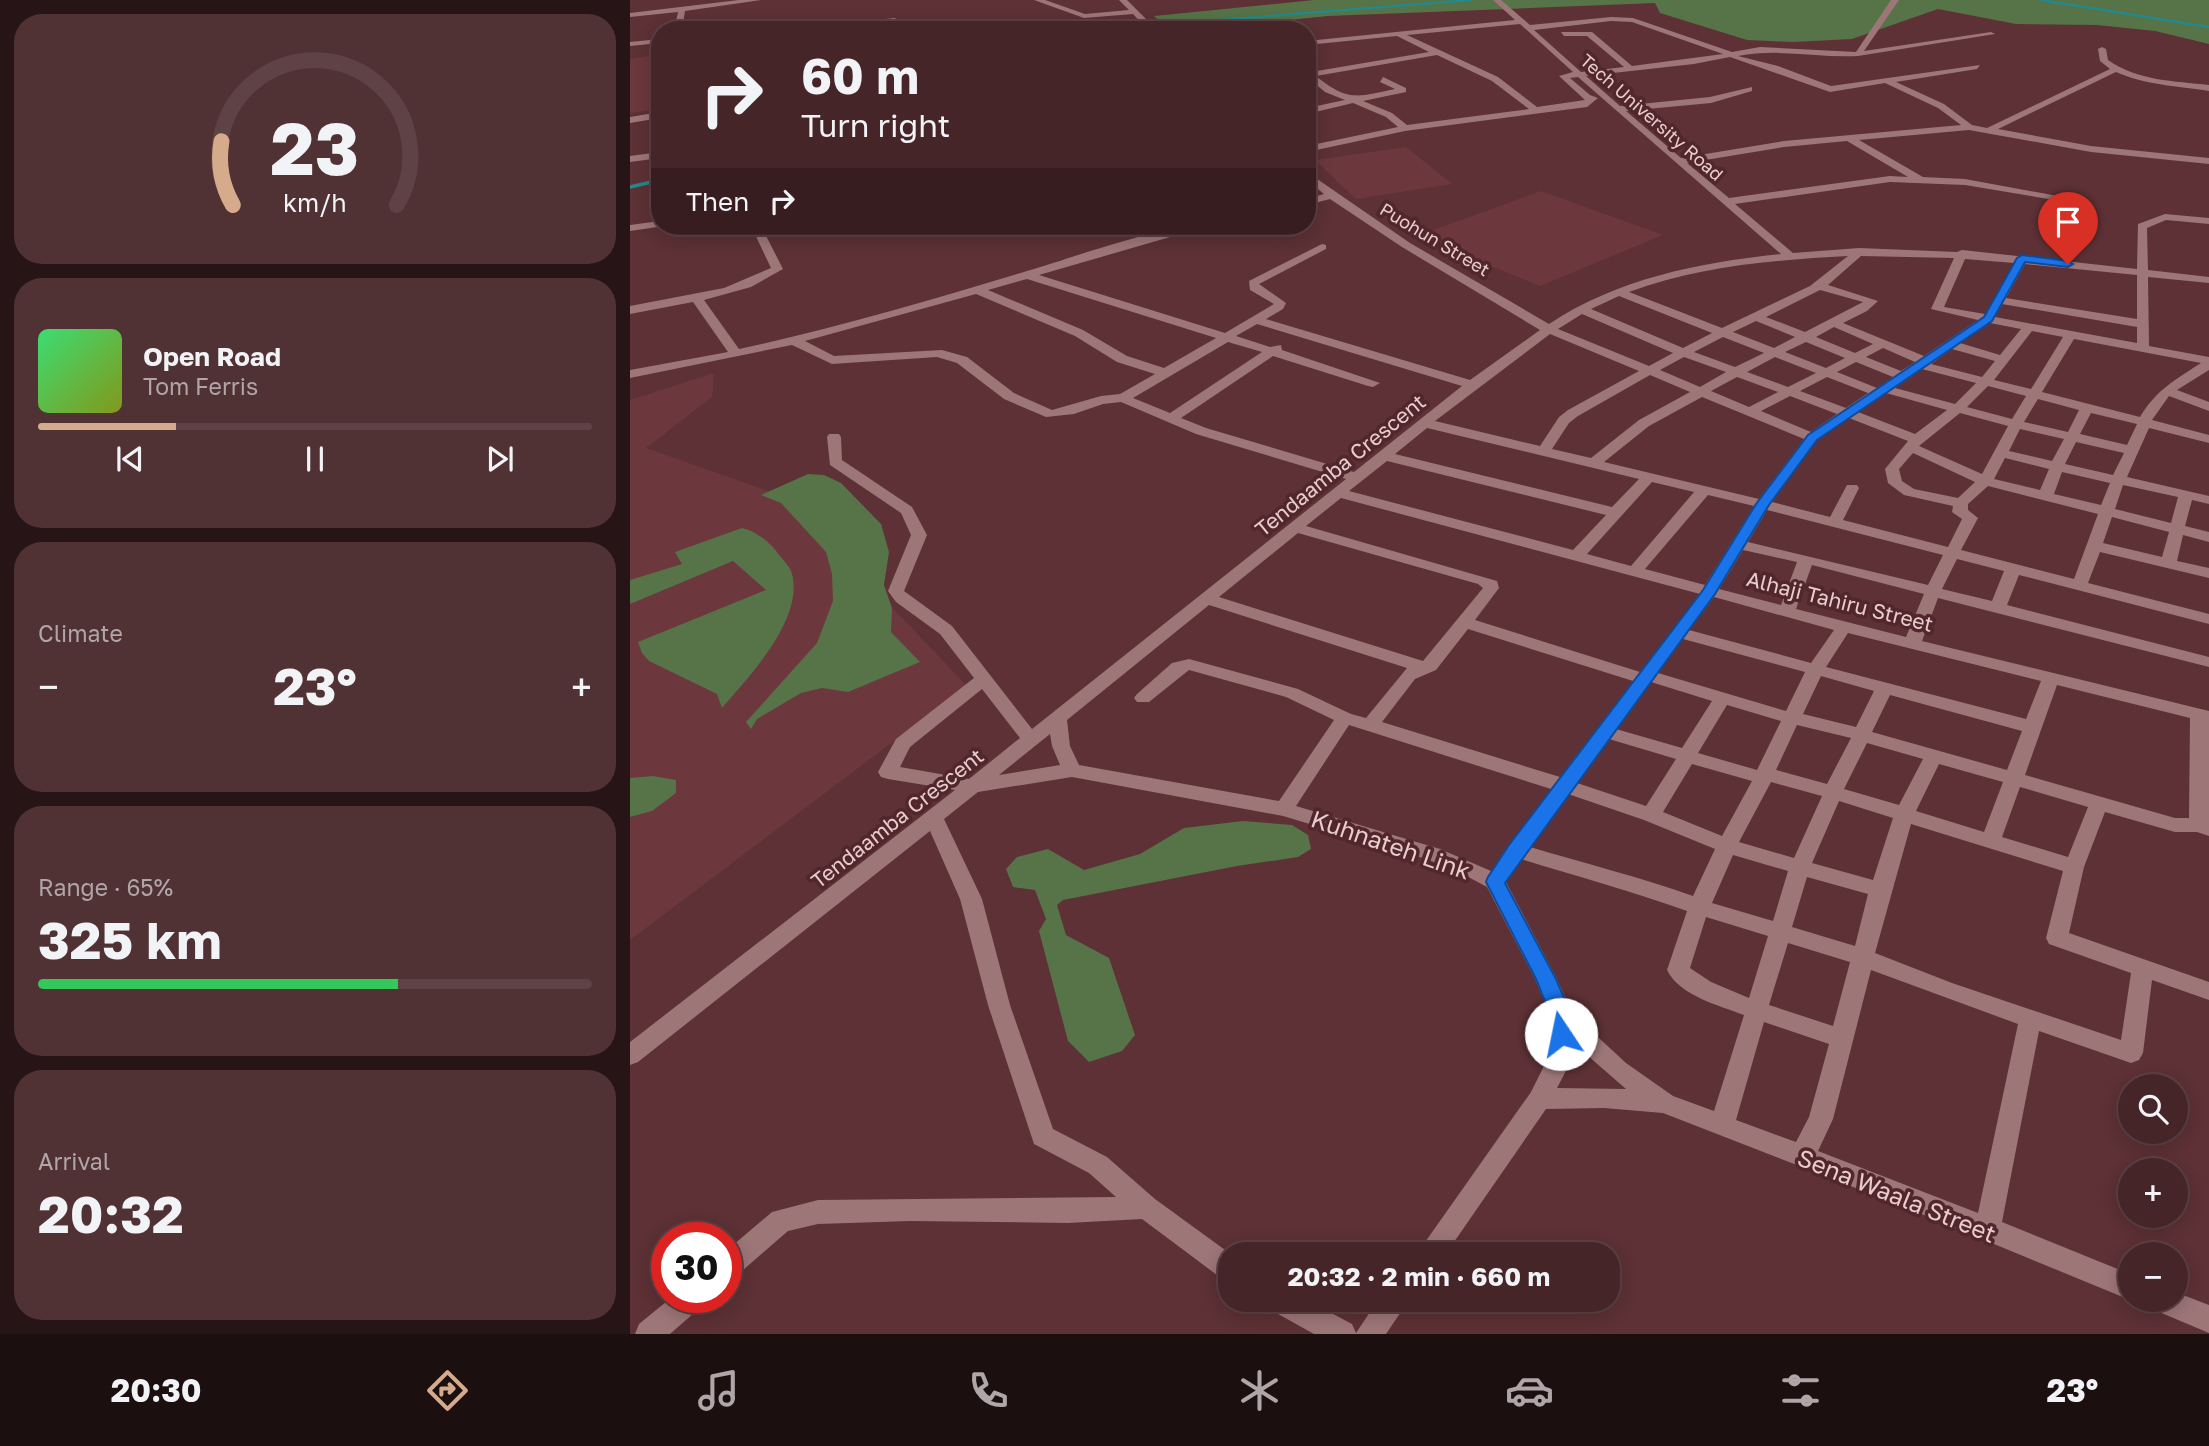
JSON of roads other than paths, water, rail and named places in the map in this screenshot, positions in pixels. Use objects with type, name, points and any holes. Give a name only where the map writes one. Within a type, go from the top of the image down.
[{"type":"street","points":[[630,15],[757,0]]},
{"type":"street","points":[[1038,0],[1084,16],[1136,12]]},
{"type":"street","points":[[1123,0],[1144,21]]},
{"type":"street","name":"Tech University Road","points":[[1497,0],[1618,110],[1789,255]]},
{"type":"street","points":[[1858,54],[1895,0]]},
{"type":"street","points":[[680,21],[682,9]]},
{"type":"street","points":[[1316,42],[1626,19],[1830,89],[1977,67]]},
{"type":"street","points":[[884,21],[895,20]]},
{"type":"street","points":[[1538,37],[1587,33],[1629,68]]},
{"type":"street","points":[[1398,34],[1495,79],[1535,110]]},
{"type":"street","points":[[1775,68],[1837,55],[1991,34]]},
{"type":"street","points":[[630,44],[651,42]]},
{"type":"street","points":[[1604,97],[1588,98],[1563,77],[1760,49],[1792,49],[1837,55]]},
{"type":"street","points":[[2102,49],[2104,61],[2114,70],[2209,88]]},
{"type":"street","points":[[1316,73],[1435,53]]},
{"type":"street","points":[[1991,129],[2114,70]]},
{"type":"street","points":[[1316,80],[1328,90],[1389,115],[1405,128]]},
{"type":"street","points":[[1316,109],[1403,90],[1383,80]]},
{"type":"street","points":[[1885,80],[1941,106],[1969,127]]},
{"type":"street","points":[[1618,110],[1711,100],[1749,89]]},
{"type":"street","points":[[1316,147],[1405,128],[1584,105],[1590,101],[1588,98]]},
{"type":"street","points":[[630,120],[651,116]]},
{"type":"street","points":[[1679,161],[1847,137],[1969,127],[2091,149],[2209,161]]},
{"type":"street","points":[[1847,137],[1920,180]]},
{"type":"street","points":[[630,159],[651,156]]},
{"type":"street","points":[[1726,202],[1891,179],[1965,183],[2074,202]]},
{"type":"street","name":"Puohun Street","points":[[1316,182],[1331,195],[1548,329],[1812,437]]},
{"type":"street","points":[[1316,199],[1331,195]]},
{"type":"street","points":[[2143,348],[2142,226],[2165,217],[2209,221]]},
{"type":"street","points":[[630,228],[651,225]]},
{"type":"street","points":[[630,310],[696,298],[764,279],[777,269],[759,235]]},
{"type":"street","points":[[630,374],[794,341],[1166,235]]},
{"type":"street","points":[[794,341],[832,360],[938,353],[962,360],[1009,396],[1051,414],[1074,410],[1101,400],[1123,398],[1257,320],[1280,303],[1257,292],[1253,283],[1322,247]]},
{"type":"street","points":[[1544,451],[1573,413],[1722,332],[1819,286],[1847,266],[1859,251]]},
{"type":"street","name":"Tendaamba Crescent","points":[[630,1055],[1031,740],[1472,385],[1548,329],[1619,292],[1689,271],[1789,255],[1859,251],[1962,253],[2209,280]]},
{"type":"street","points":[[1962,253],[1937,309],[2209,362],[2202,376],[2166,391],[2157,400],[2131,450],[2080,584]]},
{"type":"street","points":[[1495,882],[1516,850],[1710,591],[1763,504],[1812,437],[1988,319],[2022,258]]},
{"type":"street","points":[[1027,275],[1373,383]]},
{"type":"street","points":[[1594,463],[1644,423],[1872,301],[1819,286]]},
{"type":"street","points":[[977,290],[1079,333],[1122,359],[1166,373]]},
{"type":"street","points":[[1619,292],[1822,372],[1882,391],[2131,450]]},
{"type":"street","points":[[696,298],[735,353]]},
{"type":"street","points":[[1999,300],[2143,324]]},
{"type":"street","points":[[1583,310],[1685,353],[1847,414],[1913,443],[1985,481],[2209,537]]},
{"type":"street","points":[[1756,317],[1904,377]]},
{"type":"street","points":[[1257,320],[1472,385]]},
{"type":"street","points":[[1834,323],[1924,364],[2034,396],[2145,421],[2209,439]]},
{"type":"street","points":[[1961,503],[1909,492],[1895,483],[1892,469],[1913,443],[1958,408],[1985,382],[2029,327]]},
{"type":"street","points":[[1172,418],[1301,334]]},
{"type":"street","points":[[1912,644],[1933,591],[1955,554],[1970,518],[1959,512],[1961,503],[1985,481],[2015,424],[2070,335]]},
{"type":"street","points":[[1749,412],[1822,372],[1882,344]]},
{"type":"street","points":[[1952,345],[2004,360]]},
{"type":"street","points":[[2166,391],[2209,407]]},
{"type":"street","points":[[1123,398],[1201,431],[1358,478]]},
{"type":"street","points":[[2045,498],[2057,466],[2087,408]]},
{"type":"street","points":[[1425,423],[1763,504],[2209,619]]},
{"type":"street","points":[[834,437],[835,462],[908,510],[919,536],[896,591],[902,599],[946,630],[1031,740]]},
{"type":"street","points":[[2001,453],[2209,500]]},
{"type":"street","points":[[1385,456],[1618,513]]},
{"type":"street","points":[[1578,554],[1649,477]]},
{"type":"street","points":[[1833,523],[1852,488]]},
{"type":"street","points":[[1635,571],[1704,490]]},
{"type":"street","name":"Alhaji Tahiru Street","points":[[1339,493],[1912,644],[2204,716]]},
{"type":"street","points":[[2168,564],[2186,495]]},
{"type":"street","points":[[1297,528],[1491,584],[1492,588],[1430,666],[1422,667],[1409,675],[1370,725]]},
{"type":"street","points":[[1737,544],[1806,559],[2209,662]]},
{"type":"street","points":[[2095,546],[2209,573]]},
{"type":"street","points":[[1787,611],[1806,559]]},
{"type":"street","points":[[1998,608],[2014,568]]},
{"type":"street","points":[[1208,599],[1422,667]]},
{"type":"street","points":[[1464,622],[1646,677],[1723,696],[1790,718],[2175,825],[2204,827],[2204,716]]},
{"type":"street","points":[[1843,1039],[1757,1010],[1680,976],[1680,961],[1699,907],[1727,846],[1815,670],[1844,626]]},
{"type":"street","points":[[1679,632],[2032,727]]},
{"type":"street","points":[[1143,698],[1178,667],[1189,664],[1292,693],[1345,718],[1566,786],[1651,815],[1727,846],[1880,890]]},
{"type":"street","points":[[1991,840],[2051,678]]},
{"type":"street","points":[[973,786],[888,772],[903,743],[982,680]]},
{"type":"street","points":[[1723,1125],[1800,866],[1885,687]]},
{"type":"street","points":[[1651,815],[1723,696]]},
{"type":"street","points":[[1058,718],[1061,746],[1072,769]]},
{"type":"street","points":[[1284,809],[1345,718]]},
{"type":"street","points":[[1605,732],[1686,756],[1833,792],[2074,867]]},
{"type":"street","points":[[1802,1156],[1821,1119],[1880,890],[1904,815],[1933,757]]},
{"type":"street","name":"Kuhnateh Link","points":[[973,786],[1072,769],[1284,809],[1433,854],[1466,867],[1495,882],[1546,979],[1563,1019]]},
{"type":"street","points":[[2099,803],[2074,867],[2057,939],[2209,991]]},
{"type":"street","points":[[933,816],[971,899],[999,1005],[1043,1136],[1098,1165],[1146,1208],[1218,1260]]},
{"type":"street","points":[[1516,850],[1597,874],[1632,881],[1699,907],[1862,957],[2131,1053],[2143,968]]},
{"type":"street","points":[[1438,1242],[1540,1099],[1555,1069],[1563,1019]]},
{"type":"street","points":[[1563,1019],[1618,1070],[1664,1103]]},
{"type":"street","points":[[1987,1231],[2030,1019]]},
{"type":"street","points":[[1540,1099],[1604,1098],[1664,1103]]},
{"type":"street","name":"Sena Waala Street","points":[[1664,1103],[1901,1194],[2118,1282]]},
{"type":"street","points":[[742,1254],[781,1221],[818,1212],[910,1209],[1068,1212],[1146,1208]]},
{"type":"street","points":[[2188,1311],[2209,1319]]},
{"type":"street","points":[[1301,1312],[1342,1334]]},
{"type":"street","points":[[1369,1334],[1386,1312]]},
{"type":"street","points":[[649,1334],[673,1313]]},
{"type":"waterway","points":[[1208,21],[1471,0]]},
{"type":"waterway","points":[[2041,0],[2209,27]]},
{"type":"waterway","points":[[630,187],[651,182]]}]
